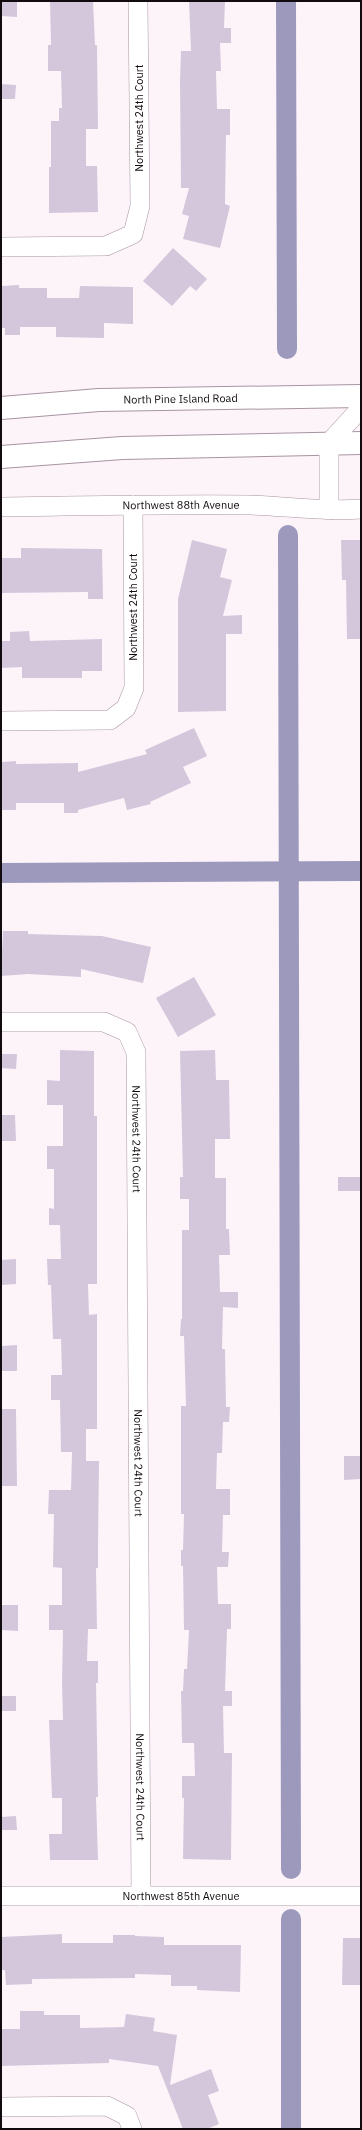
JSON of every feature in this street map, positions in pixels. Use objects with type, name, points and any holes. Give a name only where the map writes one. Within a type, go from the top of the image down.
[{"type":"main road","name":"North Pine Island Road","points":[[1,408],[99,400],[361,396]]},
{"type":"main road","points":[[1,456],[122,448],[361,443]]},
{"type":"street","name":"Northwest 24th Court","points":[[1,247],[106,246],[133,234],[140,206],[138,1]]},
{"type":"street","points":[[329,510],[329,443],[361,408]]},
{"type":"street","name":"Northwest 24th Court","points":[[1,722],[110,720],[126,708],[134,688],[133,505]]},
{"type":"street","name":"Northwest 88th Avenue","points":[[1,507],[133,505],[251,506],[329,510],[361,509]]},
{"type":"street","name":"Northwest 24th Court","points":[[1,1022],[104,1022],[127,1032],[136,1052],[141,1896]]},
{"type":"street","name":"Northwest 85th Avenue","points":[[1,1896],[361,1896]]},
{"type":"street","points":[[1,2107],[107,2106],[130,2122]]},
{"type":"building","points":[[1,1],[17,1],[17,17],[1,16]]},
{"type":"building","points":[[50,1],[93,1],[95,45],[97,45],[98,129],[86,129],[86,166],[97,166],[98,212],[49,213],[51,121],[59,121],[59,108],[62,108],[61,71],[48,71],[48,45],[51,45]]},
{"type":"building","points":[[189,1],[225,1],[224,28],[231,28],[231,43],[220,43],[221,71],[216,71],[217,109],[230,109],[230,135],[226,135],[225,204],[230,206],[220,248],[183,239],[189,216],[182,214],[189,188],[181,188],[180,81],[181,51],[191,51]]},
{"type":"building","points":[[1,84],[16,85],[15,99],[1,99]]},
{"type":"building","points":[[173,248],[207,279],[196,291],[190,286],[172,306],[143,281]]},
{"type":"building","points":[[19,285],[19,288],[47,288],[47,298],[79,298],[80,286],[133,287],[133,324],[104,323],[104,338],[56,337],[56,327],[20,327],[20,335],[5,335],[5,328],[1,328],[1,286]]},
{"type":"building","points":[[192,540],[227,549],[220,577],[232,580],[223,616],[242,615],[242,634],[226,634],[226,711],[178,712],[178,599]]},
{"type":"building","points":[[341,540],[361,540],[361,639],[347,639],[346,580],[342,580]]},
{"type":"building","points":[[21,548],[102,549],[103,599],[88,599],[88,592],[1,593],[1,558],[21,558]]},
{"type":"building","points":[[29,631],[30,641],[102,639],[102,671],[82,671],[82,678],[22,678],[22,667],[1,668],[1,641],[10,641],[10,632]]},
{"type":"building","points":[[194,728],[207,756],[183,767],[191,783],[150,802],[151,804],[127,810],[124,798],[78,810],[78,813],[64,813],[64,803],[16,803],[16,810],[1,810],[1,762],[16,761],[16,764],[78,763],[78,772],[147,754],[145,750]]},
{"type":"building","points":[[3,931],[28,931],[28,934],[102,936],[151,947],[143,983],[81,969],[81,977],[28,974],[1,976]]},
{"type":"building","points":[[194,977],[216,1015],[178,1037],[156,998]]},
{"type":"building","points":[[60,1050],[94,1051],[94,1116],[97,1116],[97,1284],[88,1284],[89,1315],[97,1314],[97,1429],[86,1429],[86,1461],[99,1461],[98,1568],[96,1568],[97,1629],[88,1629],[87,1661],[98,1661],[98,1683],[96,1683],[98,1797],[96,1797],[98,1860],[50,1860],[49,1834],[62,1834],[62,1798],[52,1798],[49,1720],[63,1720],[63,1630],[49,1630],[49,1605],[62,1605],[62,1568],[53,1567],[54,1514],[48,1514],[49,1490],[71,1490],[72,1452],[61,1452],[60,1400],[51,1400],[51,1375],[62,1375],[61,1339],[53,1339],[51,1285],[48,1285],[47,1259],[61,1259],[60,1225],[49,1225],[49,1208],[54,1209],[54,1169],[47,1169],[47,1146],[63,1146],[63,1105],[47,1105],[47,1080],[60,1081]]},
{"type":"building","points":[[215,1050],[216,1080],[229,1080],[230,1139],[215,1139],[215,1178],[226,1178],[226,1229],[229,1229],[230,1255],[219,1255],[220,1292],[238,1292],[238,1308],[223,1307],[222,1349],[225,1349],[226,1407],[230,1407],[229,1422],[223,1422],[222,1453],[217,1453],[216,1489],[230,1489],[230,1515],[223,1515],[222,1552],[229,1552],[228,1567],[217,1567],[218,1604],[231,1604],[231,1629],[227,1629],[225,1691],[232,1691],[232,1706],[223,1706],[224,1753],[232,1753],[231,1860],[183,1859],[184,1798],[182,1798],[182,1776],[195,1776],[194,1743],[182,1743],[181,1691],[183,1691],[184,1669],[187,1669],[189,1630],[184,1630],[183,1566],[181,1566],[184,1514],[181,1514],[181,1406],[186,1406],[184,1336],[180,1336],[182,1319],[182,1230],[189,1230],[189,1199],[180,1199],[180,1177],[183,1177],[180,1051]]},
{"type":"building","points":[[1,1054],[17,1054],[16,1069],[1,1068]]},
{"type":"building","points":[[1,1115],[15,1115],[16,1141],[1,1141]]},
{"type":"building","points":[[338,1177],[361,1177],[361,1191],[338,1191]]},
{"type":"building","points":[[16,1259],[16,1284],[1,1285],[1,1260]]},
{"type":"building","points":[[17,1345],[17,1371],[1,1371],[1,1346]]},
{"type":"building","points":[[1,1409],[16,1409],[17,1486],[1,1486]]},
{"type":"building","points":[[344,1456],[361,1456],[361,1479],[344,1480]]},
{"type":"building","points":[[1,1605],[18,1605],[18,1631],[1,1630]]},
{"type":"building","points":[[1,1696],[16,1696],[16,1711],[1,1711]]},
{"type":"building","points":[[16,1816],[17,1830],[1,1830],[1,1817]]},
{"type":"building","points":[[62,1934],[62,1943],[113,1943],[113,1935],[135,1935],[164,1937],[164,1945],[241,1945],[240,1992],[197,1990],[197,1986],[171,1986],[171,1975],[135,1974],[135,1978],[32,1979],[32,1984],[6,1985],[5,1970],[1,1970],[1,1937]]},
{"type":"building","points":[[343,1938],[361,1938],[361,1985],[342,1985]]},
{"type":"building","points":[[20,2011],[44,2011],[44,2015],[80,2015],[80,2028],[124,2027],[126,2014],[155,2018],[153,2031],[177,2035],[170,2085],[211,2069],[219,2091],[208,2095],[219,2124],[207,2129],[183,2129],[158,2066],[109,2059],[109,2063],[1,2066],[1,2029],[20,2029]]},
{"type":"waterway","points":[[286,1],[287,349]]},
{"type":"waterway","points":[[288,535],[291,1869]]},
{"type":"waterway","points":[[1,873],[361,871]]},
{"type":"waterway","points":[[291,1919],[291,2129]]}]
